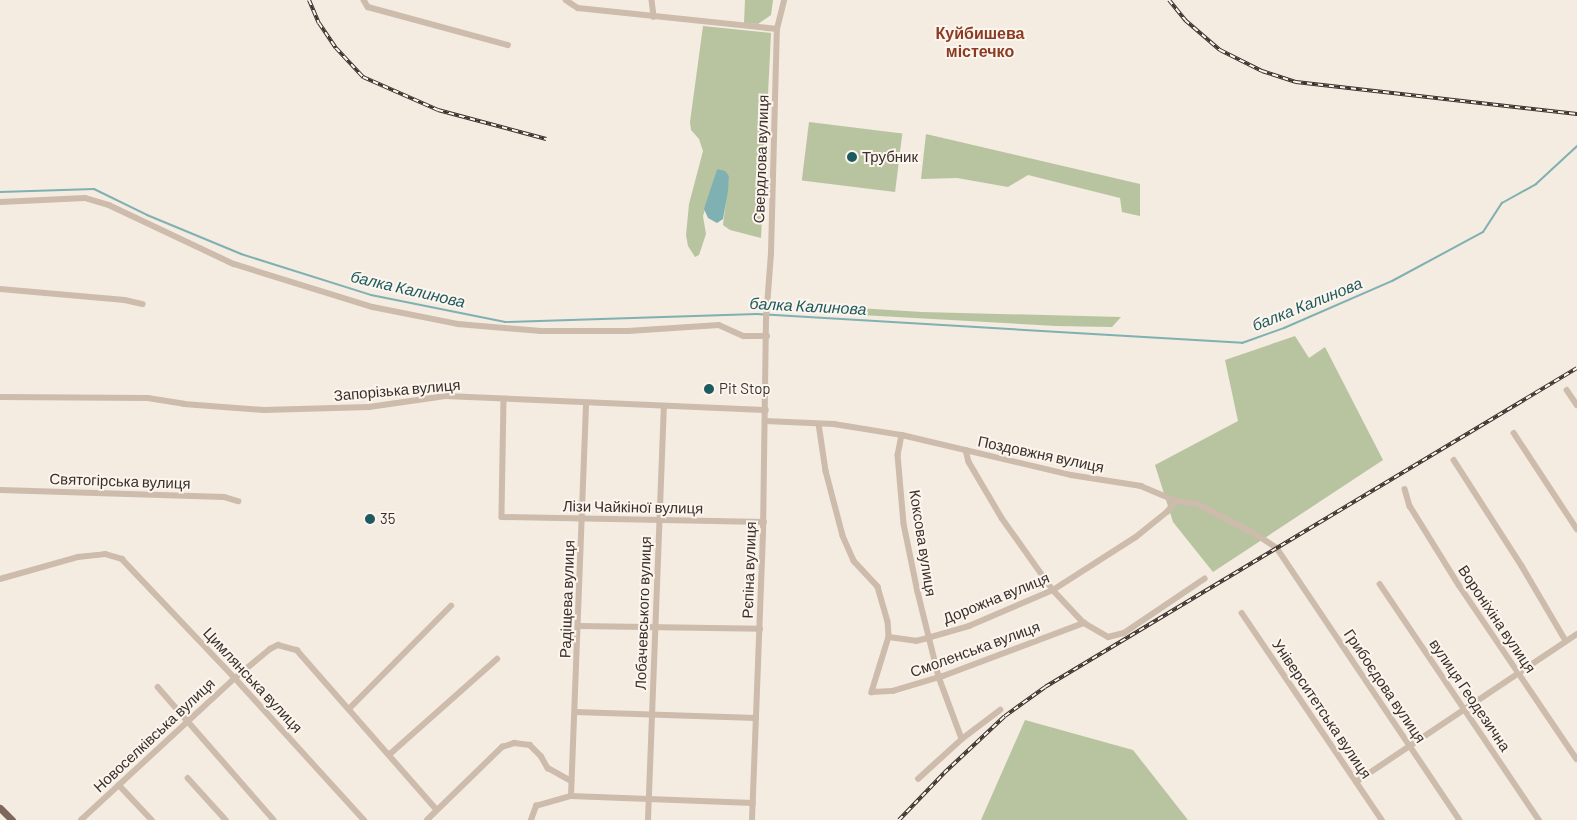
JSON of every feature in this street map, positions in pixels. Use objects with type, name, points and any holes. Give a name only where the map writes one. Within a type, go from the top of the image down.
[{"type":"main road","points":[[0,808],[12,820]]},
{"type":"street","points":[[364,0],[368,7],[376,10],[508,44]]},
{"type":"street","points":[[566,0],[578,8],[777,29]]},
{"type":"street","points":[[652,0],[654,17]]},
{"type":"street","name":"Свердлова вулиця","points":[[766,320],[771,253],[777,29],[784,0]]},
{"type":"street","points":[[0,202],[86,198],[109,206],[234,264],[373,307],[458,324],[541,331],[628,331],[719,325],[744,336],[767,336]]},
{"type":"street","points":[[0,289],[116,299],[144,304]]},
{"type":"street","name":"Рєпіна вулиця","points":[[752,820],[764,522],[766,320]]},
{"type":"street","points":[[1567,390],[1577,405]]},
{"type":"street","name":"Запорізька вулиця","points":[[0,397],[148,398],[184,404],[264,410],[369,407],[445,396],[766,410]]},
{"type":"street","name":"Лізи Чайкіної вулиця","points":[[504,399],[502,517],[764,522]]},
{"type":"street","name":"Радіщева вулиця","points":[[571,796],[579,626],[586,403]]},
{"type":"street","name":"Лобачевського вулиця","points":[[648,820],[664,406]]},
{"type":"street","name":"Поздовжня вулиця","points":[[765,421],[820,424],[902,435],[1071,475],[1141,486],[1176,501],[1198,504],[1259,536],[1277,548],[1288,567]]},
{"type":"street","points":[[820,424],[826,471],[843,536],[854,561],[878,588],[888,620],[889,637]]},
{"type":"street","points":[[1514,433],[1577,529]]},
{"type":"street","name":"Коксова вулиця","points":[[902,435],[898,455],[904,524],[928,638],[939,677],[962,739]]},
{"type":"street","points":[[966,450],[969,462],[1002,518],[1053,590],[1084,623],[1108,637],[1124,634],[1204,579]]},
{"type":"street","points":[[1454,460],[1522,566],[1566,641]]},
{"type":"street","name":"Вороніхіна вулиця","points":[[1405,489],[1410,506],[1518,674],[1577,759]]},
{"type":"street","name":"Святогірська вулиця","points":[[0,490],[224,497],[238,502]]},
{"type":"street","name":"Дорожна вулиця","points":[[889,637],[916,640],[928,638],[969,626],[1053,590],[1136,537],[1167,512],[1176,501]]},
{"type":"street","name":"Цимлянська вулиця","points":[[0,579],[78,557],[105,554],[122,559],[235,678],[364,820]]},
{"type":"street","name":"Грибоєдова вулиця","points":[[1288,567],[1460,820]]},
{"type":"street","name":"вулиця Геодезична","points":[[1380,584],[1539,820]]},
{"type":"street","points":[[436,809],[349,709],[451,606]]},
{"type":"street","name":"Університетська вулиця","points":[[1242,613],[1382,820]]},
{"type":"street","name":"Смоленська вулиця","points":[[889,637],[872,692],[893,691],[939,677],[1084,623]]},
{"type":"street","points":[[579,626],[760,629]]},
{"type":"street","points":[[1356,782],[1465,711],[1577,634]]},
{"type":"street","name":"Новоселківська вулиця","points":[[81,820],[235,678],[270,649],[278,645],[297,650],[349,709]]},
{"type":"street","points":[[390,754],[497,659]]},
{"type":"street","points":[[158,687],[274,820]]},
{"type":"street","points":[[918,779],[962,739],[1000,710]]},
{"type":"street","points":[[575,712],[756,718]]},
{"type":"street","points":[[427,820],[436,809],[502,747],[514,743],[522,742],[530,745],[541,756],[548,768],[571,781]]},
{"type":"street","points":[[188,778],[226,820]]},
{"type":"street","points":[[119,785],[152,820]]},
{"type":"street","points":[[531,820],[536,806],[571,796],[753,803]]},
{"type":"street","points":[[86,815],[91,820]]},
{"type":"green space","points":[[745,0],[773,0],[771,15],[758,24],[744,23]]},
{"type":"green space","points":[[703,26],[771,33],[761,238],[730,230],[723,225],[729,176],[717,169],[703,216],[706,234],[699,255],[695,257],[688,246],[686,235],[689,204],[703,151],[699,139],[691,130],[690,122]]},
{"type":"green space","name":"Трубник","points":[[809,122],[902,133],[895,192],[802,181]]},
{"type":"green space","points":[[926,134],[1140,184],[1140,216],[1122,212],[1120,198],[1028,175],[1008,187],[957,178],[921,179]]},
{"type":"green space","points":[[825,306],[922,312],[1121,317],[1112,327],[1056,326],[825,313]]},
{"type":"green space","points":[[1295,336],[1309,358],[1325,347],[1383,460],[1213,572],[1173,522],[1155,465],[1238,421],[1225,360]]},
{"type":"green space","points":[[1025,720],[1133,750],[1188,820],[981,820]]},
{"type":"water","points":[[717,169],[725,171],[729,176],[723,219],[717,223],[708,218],[704,209]]},
{"type":"waterway","name":"балка Калинова","points":[[0,192],[94,189],[147,215],[241,254],[371,295],[505,322],[757,314],[1242,343],[1284,328],[1392,281],[1483,232],[1502,203],[1536,184],[1577,146]]},
{"type":"railway","points":[[309,0],[319,23],[336,48],[363,77],[438,110],[546,139]]},
{"type":"railway","points":[[1169,0],[1185,20],[1220,50],[1262,71],[1296,82],[1577,114]]},
{"type":"railway","points":[[899,820],[944,773],[1005,716],[1045,687],[1577,368]]},
{"type":"place","name":"Трубник","points":[[852,157]]},
{"type":"place","name":"Pit Stop","points":[[709,389]]},
{"type":"place","name":"35","points":[[370,519]]},
{"type":"district","name":"Куйбишева містечко","points":[[980,42]]}]
